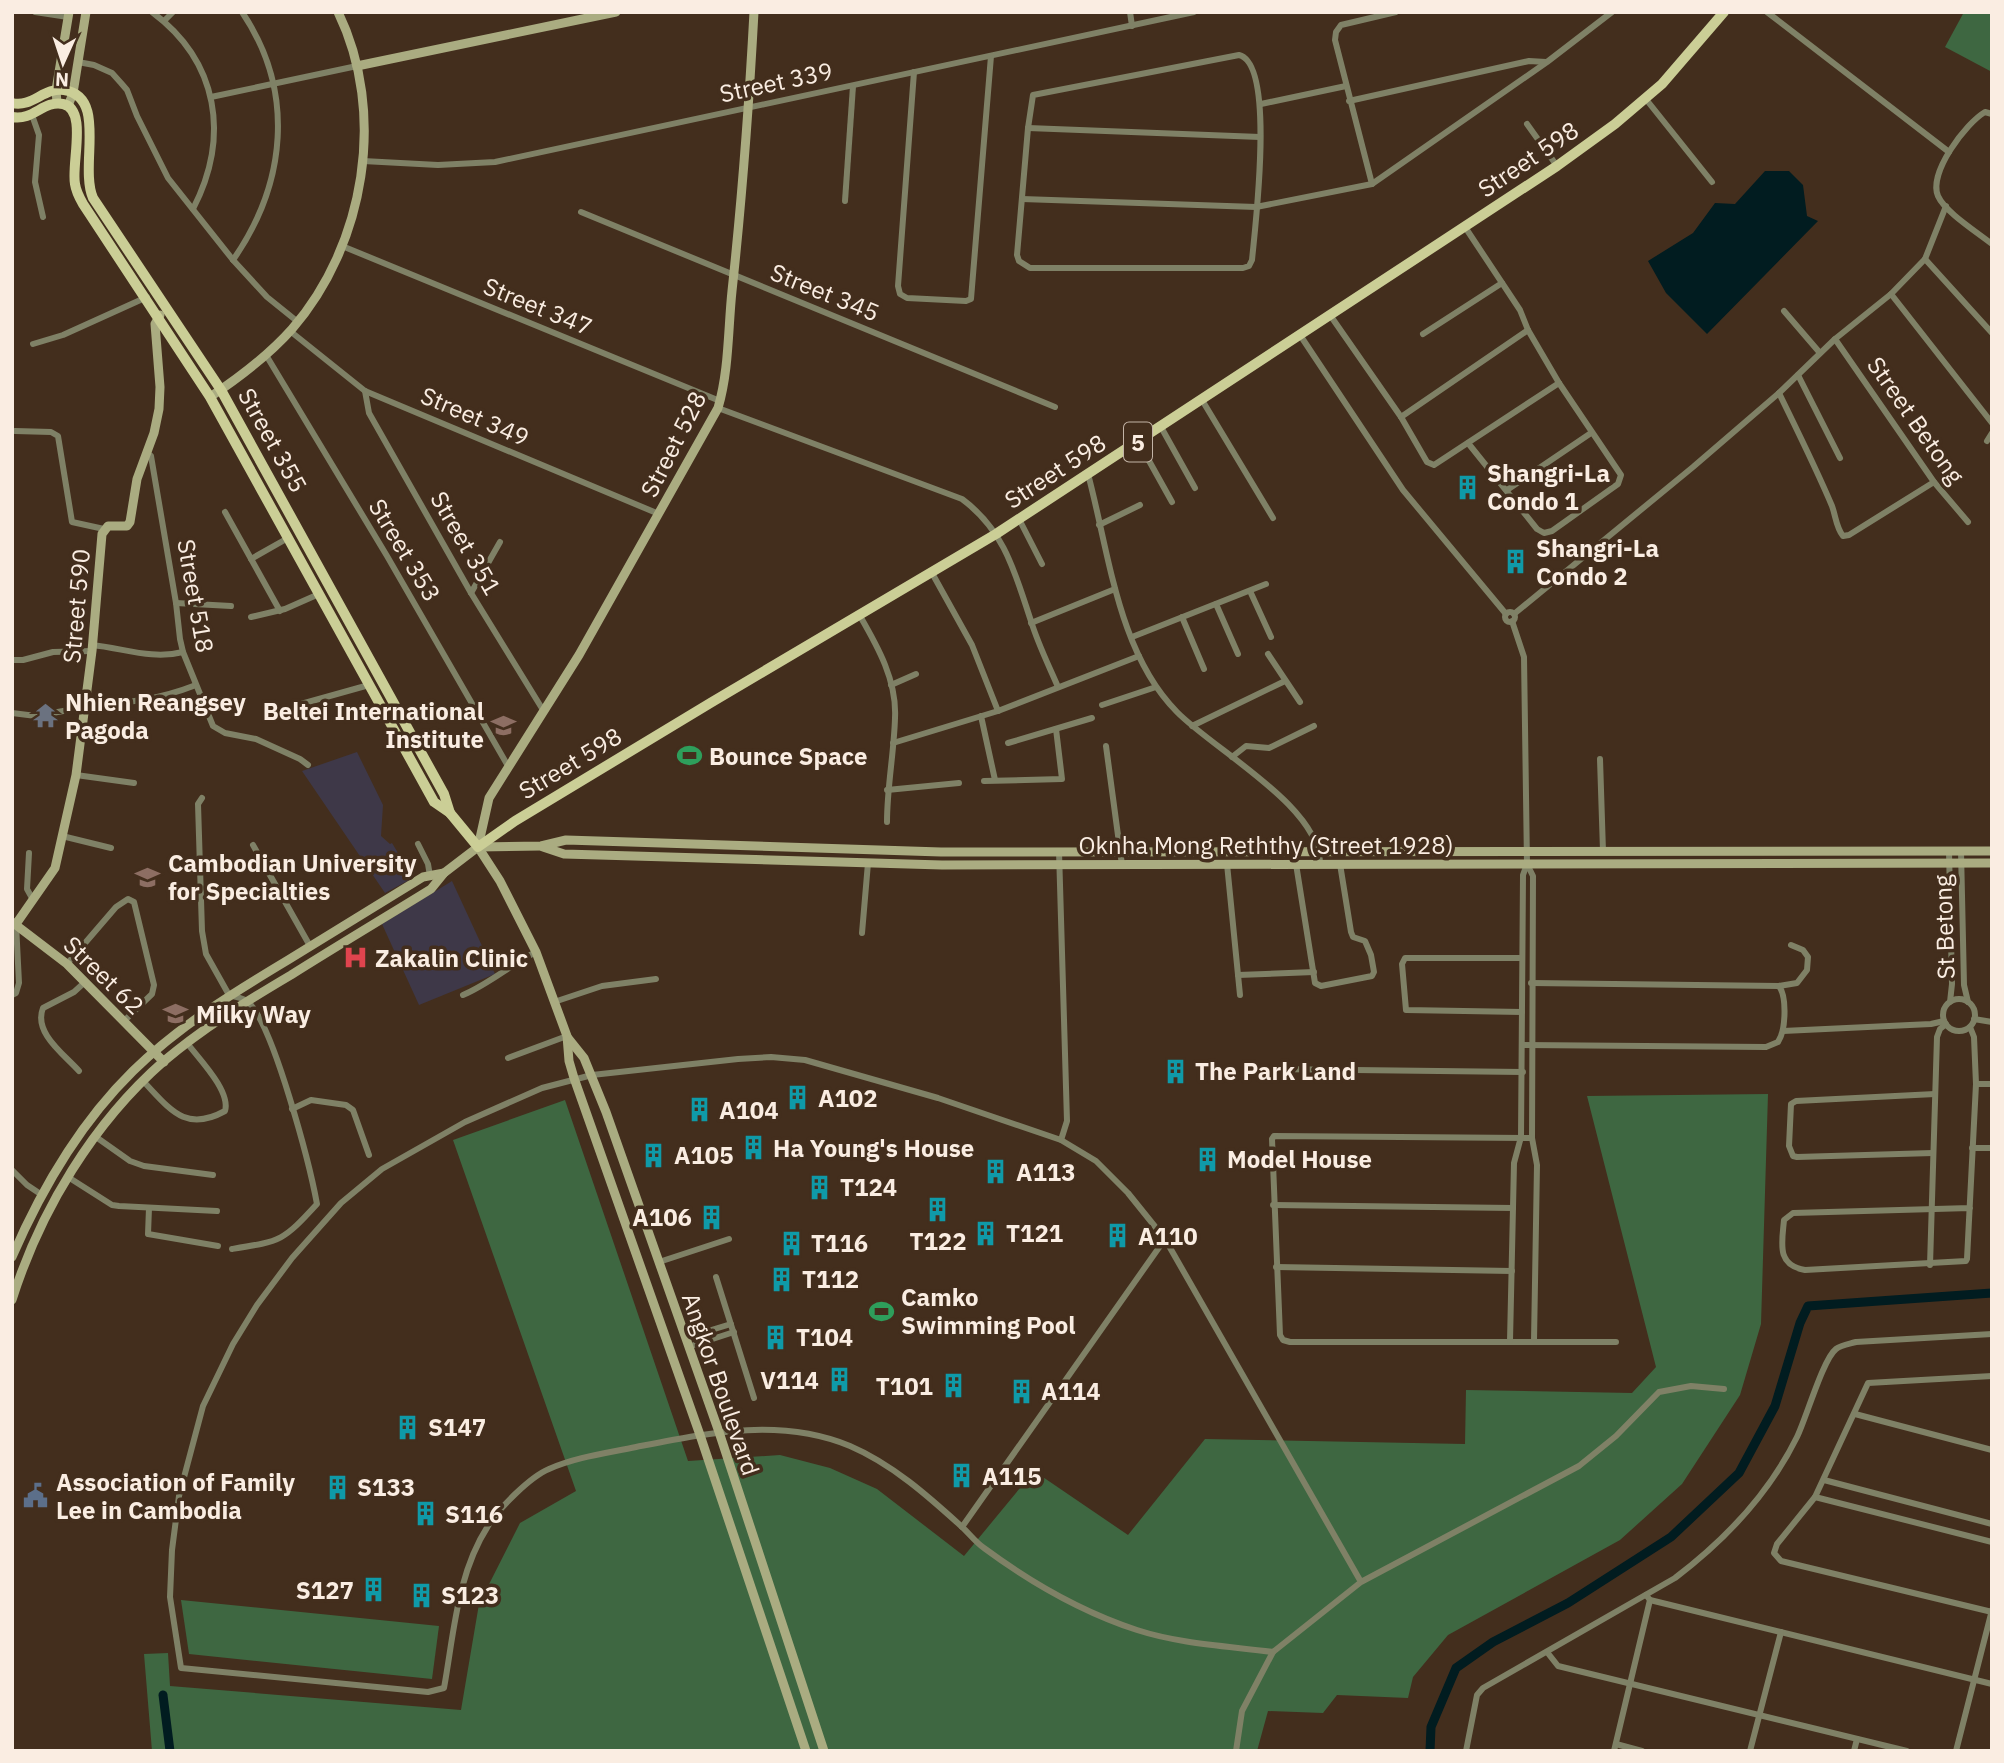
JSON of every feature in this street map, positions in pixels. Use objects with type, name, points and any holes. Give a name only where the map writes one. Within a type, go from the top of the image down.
[{"type":"main road","points":[[12,117],[23,118],[47,106],[63,104],[73,93],[86,12]]},
{"type":"main road","points":[[210,397],[266,355],[298,322],[323,286],[342,246],[359,191],[364,113],[357,66],[338,12]]},
{"type":"main road","points":[[357,66],[616,12]]},
{"type":"main road","name":"Street 528","points":[[478,847],[489,798],[579,656],[719,405],[749,108],[754,12]]},
{"type":"main road","name":"Street 598","points":[[478,847],[515,821],[996,534],[1557,166],[1662,84],[1724,12]]},
{"type":"main road","points":[[63,104],[56,90],[68,15]]},
{"type":"main road","points":[[12,103],[28,103],[56,90],[73,93]]},
{"type":"main road","name":"Street 355","points":[[73,93],[84,101],[90,116],[87,169],[91,192],[221,390],[444,794],[450,813]]},
{"type":"main road","name":"Street 355","points":[[63,104],[74,111],[77,118],[74,168],[78,196],[210,397],[434,802],[450,813],[478,847]]},
{"type":"main road","points":[[157,317],[167,309]]},
{"type":"main road","name":"Street 590","points":[[14,923],[55,868],[76,775],[104,529],[128,524],[137,479],[154,433],[160,387],[155,324],[157,317]]},
{"type":"main road","name":"Oknha Mong Reththy (Street 1928)","points":[[478,847],[541,846],[566,840],[1059,852],[1992,851]]},
{"type":"main road","name":"Oknha Mong Reththy (Street 1928)","points":[[541,846],[564,854],[868,863],[1992,863]]},
{"type":"main road","points":[[12,1300],[34,1237],[68,1177],[96,1137],[143,1082],[187,1043],[248,1001],[431,889],[444,873],[478,847]]},
{"type":"main road","name":"Angkor Boulevard","points":[[478,847],[500,881],[536,952],[567,1036],[569,1061],[574,1078],[700,1435],[806,1751]]},
{"type":"main road","points":[[902,850],[902,863]]},
{"type":"main road","points":[[12,1257],[42,1195],[84,1129],[112,1092],[154,1051],[229,995],[423,877],[444,873]]},
{"type":"main road","name":"Street 62","points":[[14,923],[67,964],[164,1062]]},
{"type":"main road","name":"Angkor Boulevard","points":[[567,1036],[584,1058],[592,1075],[719,1432],[824,1751]]},
{"type":"street","points":[[35,12],[68,15]]},
{"type":"street","points":[[152,12],[185,43],[211,97],[215,144],[204,188],[193,209]]},
{"type":"street","points":[[164,21],[173,12]]},
{"type":"street","points":[[233,260],[255,225],[270,187],[278,132],[273,84],[264,53],[242,12]]},
{"type":"street","points":[[1130,12],[1132,26]]},
{"type":"street","name":"Street 339","points":[[363,161],[438,165],[495,162],[1194,12]]},
{"type":"street","points":[[1372,184],[1349,101],[1335,40],[1336,32],[1342,25],[1396,12]]},
{"type":"street","points":[[1022,199],[1256,207],[1372,184],[1547,62],[1612,12]]},
{"type":"street","points":[[1767,12],[1949,152]]},
{"type":"street","points":[[1239,55],[1249,60],[1261,104],[1256,207],[1252,260],[1249,266],[1030,268],[1019,261],[1017,255],[1028,128],[1031,99],[1035,93],[1239,55]]},
{"type":"street","points":[[914,72],[898,286],[900,295],[907,298],[965,301],[971,299],[991,56]]},
{"type":"street","points":[[1349,101],[1529,61],[1547,62]]},
{"type":"street","points":[[78,62],[112,73],[127,90],[167,178],[233,260],[267,297],[298,322]]},
{"type":"street","points":[[211,97],[357,66]]},
{"type":"street","points":[[845,201],[853,86]]},
{"type":"street","points":[[1261,104],[1346,86]]},
{"type":"street","points":[[1645,98],[1712,182]]},
{"type":"street","points":[[1992,114],[1978,116],[1949,152],[1936,184],[1938,195],[1946,206],[1992,244]]},
{"type":"street","points":[[33,115],[39,135],[35,182],[43,217]]},
{"type":"street","points":[[1527,124],[1557,166]]},
{"type":"street","points":[[1028,128],[1260,136]]},
{"type":"street","points":[[1511,616],[1779,393],[1835,339],[1891,294],[1925,259],[1946,206]]},
{"type":"street","name":"Street 345","points":[[581,212],[1055,407]]},
{"type":"street","points":[[1465,227],[1520,310],[1528,330],[1559,383],[1621,475],[1621,480],[1552,531],[1544,533],[1537,529],[1468,443]]},
{"type":"street","name":"Street 347","points":[[342,246],[719,405],[962,499],[987,520],[996,534],[1017,576],[1031,623],[1058,687]]},
{"type":"street","points":[[1925,259],[1992,333]]},
{"type":"street","points":[[1423,334],[1502,284]]},
{"type":"street","points":[[33,344],[63,335],[156,292]]},
{"type":"street","points":[[1891,294],[1992,423]]},
{"type":"street","points":[[1784,311],[1820,354]]},
{"type":"street","points":[[1330,315],[1401,417],[1427,462],[1434,465],[1559,383]]},
{"type":"street","points":[[1401,417],[1528,330]]},
{"type":"street","name":"Street 349","points":[[290,331],[365,391],[659,514]]},
{"type":"street","points":[[1300,335],[1403,490],[1511,616],[1524,657],[1527,864],[1523,875],[1521,1137],[1514,1163],[1510,1341]]},
{"type":"street","name":"Street Betong","points":[[1835,339],[1934,482],[1968,522]]},
{"type":"street","name":"Street 353","points":[[266,355],[387,556],[508,766]]},
{"type":"street","points":[[1798,375],[1840,458]]},
{"type":"street","name":"Street 351","points":[[365,391],[369,413],[471,593],[543,710]]},
{"type":"street","points":[[1779,393],[1803,441],[1833,509],[1836,525],[1843,536],[1849,535],[1934,482]]},
{"type":"street","points":[[1202,400],[1273,518]]},
{"type":"street","points":[[1161,427],[1195,488]]},
{"type":"street","points":[[16,431],[51,432],[58,436],[72,522],[104,529]]},
{"type":"street","points":[[1507,489],[1591,433]]},
{"type":"street","points":[[1987,441],[1992,433]]},
{"type":"street","points":[[1138,442],[1172,502]]},
{"type":"street","name":"Street 518","points":[[147,453],[151,456],[183,652],[216,729],[256,739],[308,765]]},
{"type":"street","points":[[1088,474],[1115,589],[1139,656],[1156,687],[1192,726],[1288,803],[1320,851],[1320,864]]},
{"type":"street","points":[[1099,525],[1140,505]]},
{"type":"street","points":[[225,512],[279,611]]},
{"type":"street","points":[[1019,519],[1042,564]]},
{"type":"street","points":[[251,559],[288,538]]},
{"type":"street","points":[[471,593],[500,542]]},
{"type":"street","points":[[932,573],[972,645],[998,711]]},
{"type":"street","points":[[1132,637],[1266,584]]},
{"type":"street","points":[[1031,623],[1115,589]]},
{"type":"street","points":[[1250,590],[1270,638]]},
{"type":"street","points":[[251,617],[279,611],[319,594]]},
{"type":"street","points":[[176,603],[231,606]]},
{"type":"street","points":[[1216,604],[1238,654]]},
{"type":"street","points":[[860,616],[881,652],[891,685],[895,716],[887,790],[887,822]]},
{"type":"street","points":[[1182,617],[1204,669]]},
{"type":"street","points":[[12,660],[92,648],[146,655],[183,652]]},
{"type":"street","points":[[1268,654],[1300,702]]},
{"type":"street","points":[[893,743],[998,711],[1139,656]]},
{"type":"street","points":[[891,685],[916,674]]},
{"type":"street","points":[[1192,726],[1285,681]]},
{"type":"street","points":[[12,713],[36,716],[85,705],[131,701],[181,691],[196,685]]},
{"type":"street","points":[[301,704],[369,685]]},
{"type":"street","points":[[1102,705],[1156,687]]},
{"type":"street","points":[[981,716],[995,780]]},
{"type":"street","points":[[1008,743],[1092,718]]},
{"type":"street","points":[[1232,757],[1246,746],[1269,748],[1314,726]]},
{"type":"street","points":[[984,781],[1062,779],[1056,729]]},
{"type":"street","points":[[1106,746],[1122,865]]},
{"type":"street","points":[[1600,759],[1603,851]]},
{"type":"street","points":[[76,775],[134,783]]},
{"type":"street","points":[[887,790],[959,783]]},
{"type":"street","points":[[202,798],[198,804],[202,931],[206,954],[229,995],[248,1001],[262,1021],[292,1109],[317,1204],[285,1237],[274,1242],[232,1249]]},
{"type":"street","points":[[62,836],[111,848]]},
{"type":"street","points":[[418,844],[428,864],[430,876]]},
{"type":"street","points":[[253,845],[310,946]]},
{"type":"street","name":"St Betong","points":[[1949,851],[1952,984],[1950,1002]]},
{"type":"street","name":"St Betong","points":[[1961,851],[1964,985],[1968,1002]]},
{"type":"street","points":[[1059,852],[1067,1121],[1061,1140]]},
{"type":"street","points":[[29,853],[27,889],[32,898]]},
{"type":"street","points":[[862,933],[868,863]]},
{"type":"street","points":[[1227,864],[1240,995]]},
{"type":"street","points":[[1296,864],[1315,983],[1321,986],[1372,976],[1374,972],[1365,941],[1353,937],[1351,932],[1340,864]]},
{"type":"street","points":[[1527,864],[1532,876],[1532,1138],[1538,1165],[1534,1341]]},
{"type":"street","points":[[67,964],[116,908],[128,899],[134,902],[154,985],[152,994],[124,1021]]},
{"type":"street","points":[[12,995],[16,993],[19,983],[14,923]]},
{"type":"street","points":[[1522,983],[1779,986],[1797,983],[1807,970],[1808,957],[1803,950],[1791,945]]},
{"type":"street","points":[[463,995],[483,986],[518,961],[536,952]]},
{"type":"street","points":[[1522,958],[1405,958],[1402,964],[1406,1010],[1522,1012]]},
{"type":"street","points":[[1238,975],[1314,972]]},
{"type":"street","points":[[554,1002],[602,986],[656,979]]},
{"type":"street","points":[[79,1071],[44,1032],[39,1018],[43,1009],[74,992],[85,982]]},
{"type":"street","points":[[1522,1045],[1766,1047],[1779,1042],[1783,1031],[1783,994],[1779,986]]},
{"type":"street","points":[[1959,999],[1968,1002],[1974,1010],[1975,1019],[1970,1027],[1959,1031],[1950,1028],[1945,1023],[1944,1010],[1950,1002],[1959,999]]},
{"type":"street","points":[[1975,1019],[1992,1022]]},
{"type":"street","points":[[1783,1031],[1945,1023]]},
{"type":"street","points":[[1930,1265],[1937,1037],[1945,1023]]},
{"type":"street","points":[[1970,1027],[1974,1037],[1976,1084],[1970,1208],[1966,1261],[1930,1265],[1799,1269],[1790,1265],[1783,1255],[1784,1220],[1793,1213],[1970,1208]]},
{"type":"street","points":[[508,1058],[567,1036]]},
{"type":"street","points":[[143,1082],[184,1118],[201,1121],[225,1111],[226,1100],[216,1080],[187,1043]]},
{"type":"street","points":[[1273,1652],[1174,1638],[1138,1630],[1105,1617],[1034,1583],[980,1546],[962,1527],[887,1466],[849,1446],[821,1436],[802,1433],[751,1429],[719,1432],[597,1455],[548,1469],[506,1502],[487,1527],[463,1578],[444,1688],[428,1692],[181,1668],[170,1597],[172,1550],[179,1496],[189,1452],[208,1396],[233,1344],[257,1305],[292,1258],[341,1203],[382,1169],[465,1122],[542,1088],[574,1078],[771,1057],[806,1060],[938,1098],[1061,1140],[1096,1161],[1128,1194],[1164,1239],[1361,1582]]},
{"type":"street","points":[[1268,1069],[1532,1072]]},
{"type":"street","points":[[1976,1084],[1992,1084]]},
{"type":"street","points":[[1933,1153],[1797,1157],[1793,1156],[1789,1146],[1791,1104],[1796,1101],[1935,1094]]},
{"type":"street","points":[[292,1109],[311,1100],[346,1105],[353,1110],[369,1155]]},
{"type":"street","points":[[1532,1138],[1274,1136],[1273,1205],[1280,1335],[1287,1341],[1616,1342]]},
{"type":"street","points":[[96,1137],[130,1161],[144,1166],[213,1175]]},
{"type":"street","points":[[1972,1148],[1992,1148]]},
{"type":"street","points":[[12,1170],[42,1195]]},
{"type":"street","points":[[68,1177],[112,1205],[217,1211]]},
{"type":"street","points":[[1273,1205],[1513,1208]]},
{"type":"street","points":[[149,1208],[148,1234],[218,1246]]},
{"type":"street","points":[[659,1262],[729,1239]]},
{"type":"street","points":[[962,1527],[1164,1239]]},
{"type":"street","points":[[1276,1267],[1512,1271]]},
{"type":"street","points":[[716,1278],[754,1398]]},
{"type":"street","points":[[687,1342],[731,1324]]},
{"type":"street","points":[[687,1342],[734,1332]]},
{"type":"street","points":[[1466,1751],[1477,1695],[1483,1688],[1648,1597],[1701,1558],[1730,1531],[1760,1496],[1796,1439],[1827,1362],[1836,1349],[1856,1342],[1992,1334]]},
{"type":"street","points":[[1956,1751],[1992,1612],[1781,1561],[1774,1553],[1777,1544],[1815,1497],[1868,1382],[1992,1378]]},
{"type":"street","points":[[1236,1751],[1242,1711],[1273,1652],[1361,1582],[1579,1466],[1616,1436],[1659,1392],[1691,1386],[1724,1389]]},
{"type":"street","points":[[1855,1414],[1992,1450]]},
{"type":"street","points":[[1824,1480],[1992,1524]]},
{"type":"street","points":[[1815,1497],[1992,1542]]},
{"type":"street","points":[[1648,1597],[1992,1684]]},
{"type":"street","points":[[1642,1751],[1615,1748],[1648,1597]]},
{"type":"street","points":[[1750,1751],[1781,1632]]},
{"type":"street","points":[[1548,1652],[1558,1666],[1907,1751]]},
{"type":"street","points":[[1854,1751],[1857,1739]]},
{"type":"shaded area","points":[[357,752],[383,805],[381,836],[392,843],[413,878],[385,893],[302,771]]},
{"type":"shaded area","points":[[452,881],[495,974],[419,1005],[382,924]]},
{"type":"green space","points":[[1964,12],[1992,12],[1992,72],[1945,47]]},
{"type":"green space","points":[[1768,1094],[1761,1324],[1740,1395],[1682,1484],[1620,1540],[1448,1635],[1413,1677],[1408,1698],[1337,1695],[1323,1713],[1268,1711],[1257,1751],[152,1751],[144,1654],[168,1653],[170,1686],[461,1710],[479,1604],[520,1523],[576,1491],[453,1140],[565,1100],[688,1461],[780,1455],[830,1468],[877,1489],[964,1556],[1034,1471],[1128,1535],[1205,1439],[1465,1444],[1466,1390],[1632,1393],[1656,1367],[1587,1096]]},
{"type":"green space","points":[[181,1600],[439,1626],[432,1679],[189,1654]]},
{"type":"water","points":[[1765,171],[1789,171],[1803,185],[1807,216],[1818,221],[1707,334],[1666,293],[1648,261],[1693,233],[1715,203],[1735,204]]},
{"type":"waterway","points":[[1430,1751],[1431,1727],[1456,1668],[1493,1642],[1568,1603],[1671,1537],[1739,1473],[1775,1406],[1800,1323],[1808,1306],[1992,1293]]},
{"type":"waterway","points":[[163,1695],[170,1751]]},
{"type":"place","name":"Shangri-La Condo 1","points":[[1467,487]]},
{"type":"place","name":"Shangri-La Condo 2","points":[[1516,562]]},
{"type":"place","name":"Nhien Reangsey Pagoda","points":[[45,716]]},
{"type":"place","name":"Beltei International Institute","points":[[504,725]]},
{"type":"place","name":"Bounce Space","points":[[689,756]]},
{"type":"place","name":"Cambodian University for Specialties","points":[[148,877]]},
{"type":"place","name":"Zakalin Clinic","points":[[355,958]]},
{"type":"place","name":"Milky Way","points":[[176,1014]]},
{"type":"place","name":"The Park Land","points":[[1175,1071]]},
{"type":"place","name":"A102","points":[[798,1098]]},
{"type":"place","name":"A104","points":[[699,1110]]},
{"type":"place","name":"Ha Young's House","points":[[753,1148]]},
{"type":"place","name":"A105","points":[[654,1155]]},
{"type":"place","name":"Model House","points":[[1207,1159]]},
{"type":"place","name":"A113","points":[[996,1172]]},
{"type":"place","name":"T124","points":[[820,1187]]},
{"type":"place","name":"T122","points":[[938,1210]]},
{"type":"place","name":"A106","points":[[712,1217]]},
{"type":"place","name":"T121","points":[[986,1233]]},
{"type":"place","name":"A110","points":[[1118,1236]]},
{"type":"place","name":"T116","points":[[791,1243]]},
{"type":"place","name":"T112","points":[[782,1279]]},
{"type":"place","name":"Camko Swimming Pool","points":[[881,1311]]},
{"type":"place","name":"T104","points":[[776,1337]]},
{"type":"place","name":"V114","points":[[839,1380]]},
{"type":"place","name":"T101","points":[[953,1386]]},
{"type":"place","name":"A114","points":[[1021,1391]]},
{"type":"place","name":"S147","points":[[408,1427]]},
{"type":"place","name":"A115","points":[[962,1476]]},
{"type":"place","name":"S133","points":[[337,1487]]},
{"type":"place","name":"Association of Family Lee in Cambodia","points":[[36,1496]]},
{"type":"place","name":"S116","points":[[425,1514]]},
{"type":"place","name":"S127","points":[[374,1590]]},
{"type":"place","name":"S123","points":[[421,1595]]}]
